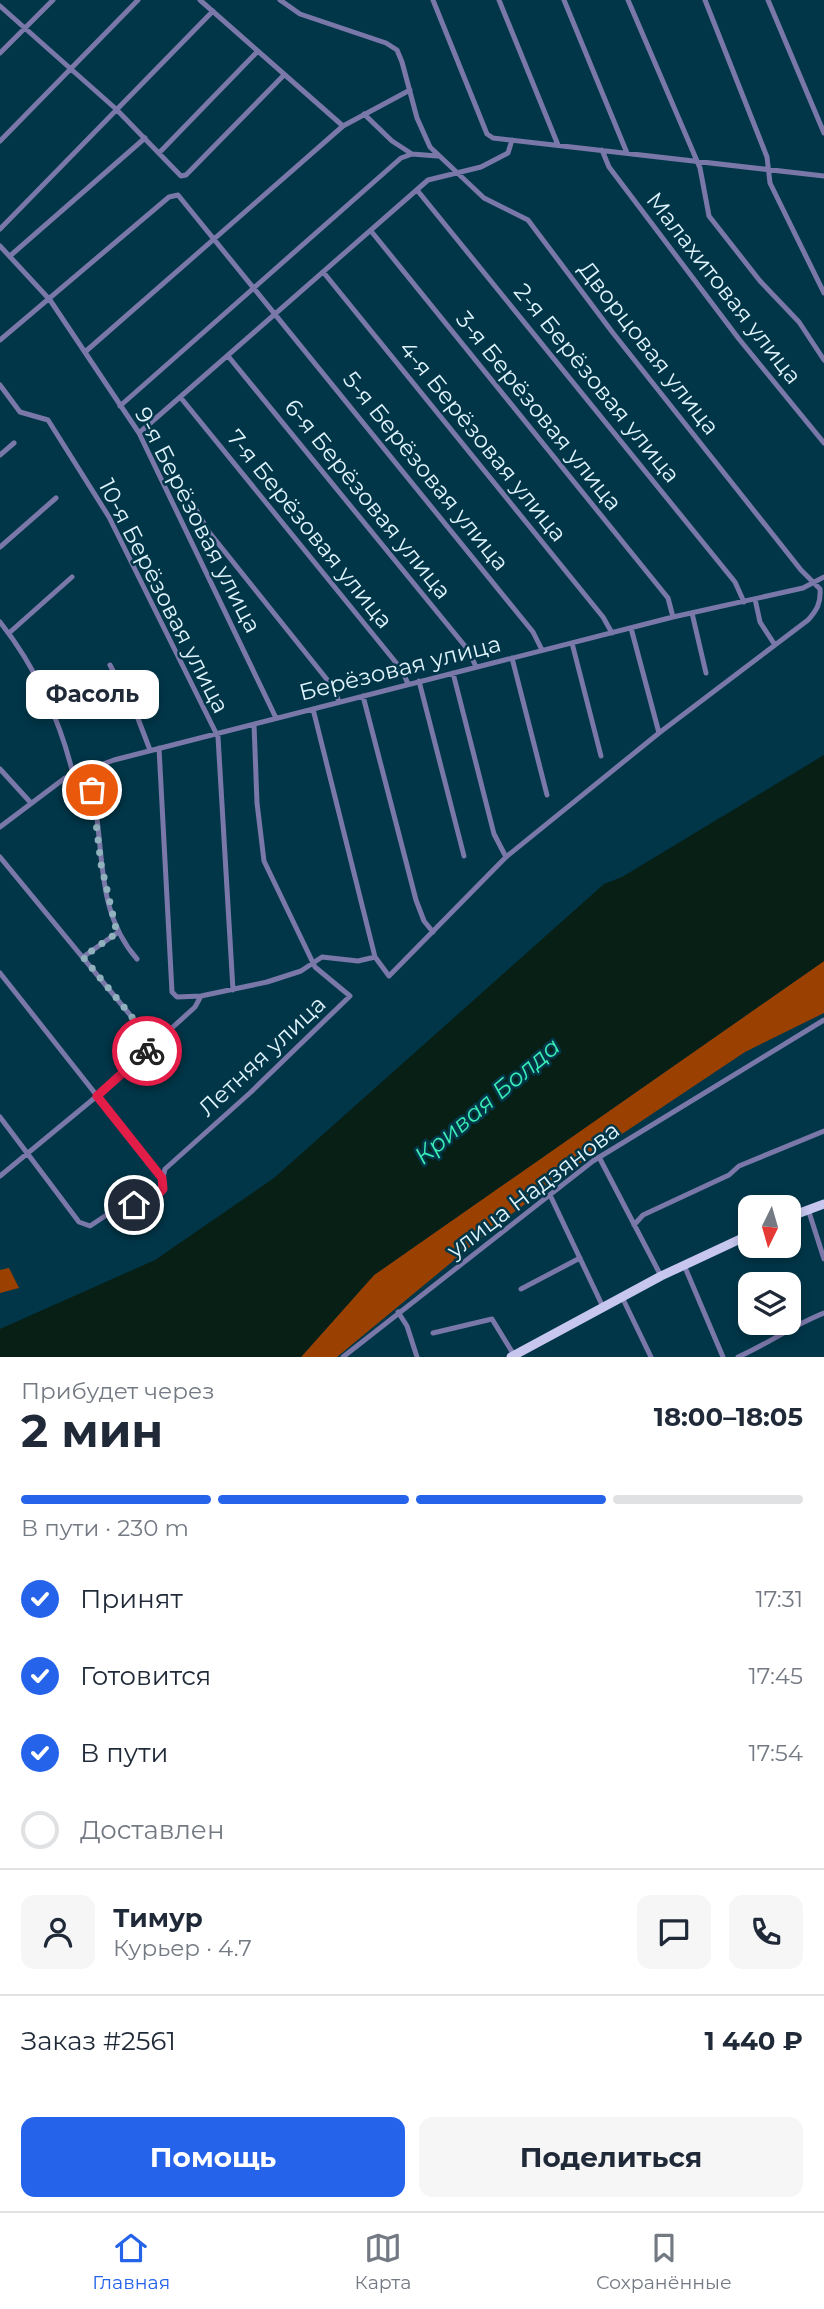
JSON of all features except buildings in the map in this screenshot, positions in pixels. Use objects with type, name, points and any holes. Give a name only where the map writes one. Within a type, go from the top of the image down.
[{"type":"main road","points":[[802,1212],[824,1204]]},
{"type":"main road","points":[[512,1356],[661,1276],[738,1240]]},
{"type":"street","points":[[0,53],[53,0]]},
{"type":"street","points":[[0,141],[138,0]]},
{"type":"street","points":[[200,0],[344,127]]},
{"type":"street","points":[[280,0],[300,14],[386,43],[397,50],[424,137],[437,156]]},
{"type":"street","points":[[433,0],[487,134],[512,140],[824,176]]},
{"type":"street","points":[[499,0],[558,145]]},
{"type":"street","points":[[564,0],[627,153]]},
{"type":"street","points":[[628,0],[698,163],[709,216],[760,281],[799,322],[824,360]]},
{"type":"street","points":[[705,0],[767,157],[770,183],[824,293]]},
{"type":"street","points":[[768,0],[824,133]]},
{"type":"street","points":[[0,6],[116,109],[178,175],[186,175],[283,76]]},
{"type":"street","points":[[0,229],[213,11]]},
{"type":"street","points":[[159,153],[257,52]]},
{"type":"street","points":[[85,352],[344,127],[410,90]]},
{"type":"street","points":[[364,114],[392,141],[412,155]]},
{"type":"street","points":[[10,256],[145,138]]},
{"type":"street","points":[[139,433],[417,190],[436,176],[481,166],[508,153],[512,140]]},
{"type":"street","name":"Малахитовая улица","points":[[602,150],[609,167],[682,265],[824,443]]},
{"type":"street","points":[[120,406],[401,158],[412,155],[437,156]]},
{"type":"street","name":"Дворцовая улица","points":[[437,156],[484,198],[528,220],[613,333],[800,570],[815,583]]},
{"type":"street","name":"2-я Берёзовая улица","points":[[417,190],[735,582],[744,602]]},
{"type":"street","name":"5-я Берёзовая улица","points":[[50,300],[169,197],[177,195],[533,632],[542,650]]},
{"type":"street","name":"3-я Берёзовая улица","points":[[371,231],[668,598],[673,617]]},
{"type":"street","name":"9-я Берёзовая улица","points":[[0,246],[50,300],[139,433],[276,718]]},
{"type":"street","name":"4-я Берёзовая улица","points":[[324,273],[603,617],[612,633]]},
{"type":"street","points":[[0,340],[50,300]]},
{"type":"street","name":"6-я Берёзовая улица","points":[[228,356],[469,651],[476,667]]},
{"type":"street","name":"10-я Берёзовая улица","points":[[0,385],[20,412],[48,421],[98,499],[216,734],[219,743],[233,990]]},
{"type":"street","name":"7-я Берёзовая улица","points":[[181,398],[402,670],[408,684]]},
{"type":"street","points":[[0,455],[14,443]]},
{"type":"street","points":[[0,547],[56,498]]},
{"type":"street","points":[[191,501],[209,532],[333,687],[339,702]]},
{"type":"street","points":[[9,633],[72,577]]},
{"type":"street","name":"Берёзовая улица","points":[[0,827],[73,774],[85,769],[419,681],[673,617],[744,602],[815,583],[824,578]]},
{"type":"street","points":[[313,709],[375,957],[388,976],[506,857],[659,733],[808,620],[817,609],[820,589],[815,583]]},
{"type":"street","points":[[755,599],[760,622],[775,645]]},
{"type":"street","points":[[692,613],[706,673]]},
{"type":"street","points":[[0,622],[30,662],[62,739],[73,774]]},
{"type":"street","points":[[631,628],[659,733]]},
{"type":"street","points":[[572,643],[601,756]]},
{"type":"street","points":[[512,658],[547,795]]},
{"type":"street","points":[[110,665],[137,716],[150,750]]},
{"type":"street","points":[[453,673],[494,834],[506,857]]},
{"type":"street","points":[[419,681],[464,856]]},
{"type":"street","points":[[363,696],[415,900],[433,932]]},
{"type":"street","points":[[254,724],[257,803],[264,861],[312,961]]},
{"type":"street","points":[[159,748],[172,992],[177,997],[233,990],[289,975],[322,957],[358,961],[375,957]]},
{"type":"street","points":[[0,768],[31,803]]},
{"type":"street","points":[[85,769],[92,790],[101,864],[117,933],[137,958]]},
{"type":"street","points":[[0,857],[154,1044]]},
{"type":"street","points":[[83,957],[117,933]]},
{"type":"street","name":"Летняя улица","points":[[162,1178],[165,1169],[251,1092],[350,996],[320,972],[312,961]]},
{"type":"street","points":[[0,973],[162,1178],[163,1189],[147,1203],[118,1209],[90,1226],[79,1222],[0,1117]]},
{"type":"street","points":[[0,1176],[97,1096],[195,1007],[201,996]]},
{"type":"street","name":"улица Надзянова","points":[[343,1357],[599,1157],[824,1020]]},
{"type":"street","points":[[634,1225],[643,1215],[729,1175],[739,1166],[824,1131]]},
{"type":"street","points":[[599,1157],[661,1276]]},
{"type":"street","points":[[550,1195],[603,1307]]},
{"type":"street","points":[[808,1209],[824,1259]]},
{"type":"street","points":[[521,1289],[580,1258]]},
{"type":"street","points":[[684,1265],[723,1357]]},
{"type":"street","points":[[622,1297],[651,1357]]},
{"type":"street","points":[[398,1312],[407,1326],[417,1357]]},
{"type":"street","points":[[738,1357],[764,1345],[788,1328],[824,1313]]},
{"type":"street","points":[[433,1333],[492,1319],[512,1356]]},
{"type":"shaded area","points":[[824,961],[824,1013],[745,1052],[598,1150],[493,1228],[337,1357],[301,1357],[374,1275]]},
{"type":"shaded area","points":[[9,1268],[19,1288],[0,1293],[0,1270]]},
{"type":"water","name":"Кривая Болда","points":[[824,755],[824,961],[374,1275],[301,1357],[0,1357],[0,1329],[155,1260],[274,1178],[604,884],[622,877]]},
{"type":"way so far","points":[[92,790],[101,864],[117,933],[83,957],[154,1044],[147,1051]]},
{"type":"place","name":"Фасоль","points":[[92,790]]},
{"type":"route","points":[[134,1205],[147,1203],[159,1194],[163,1189],[162,1178],[97,1096],[147,1051]]}]
